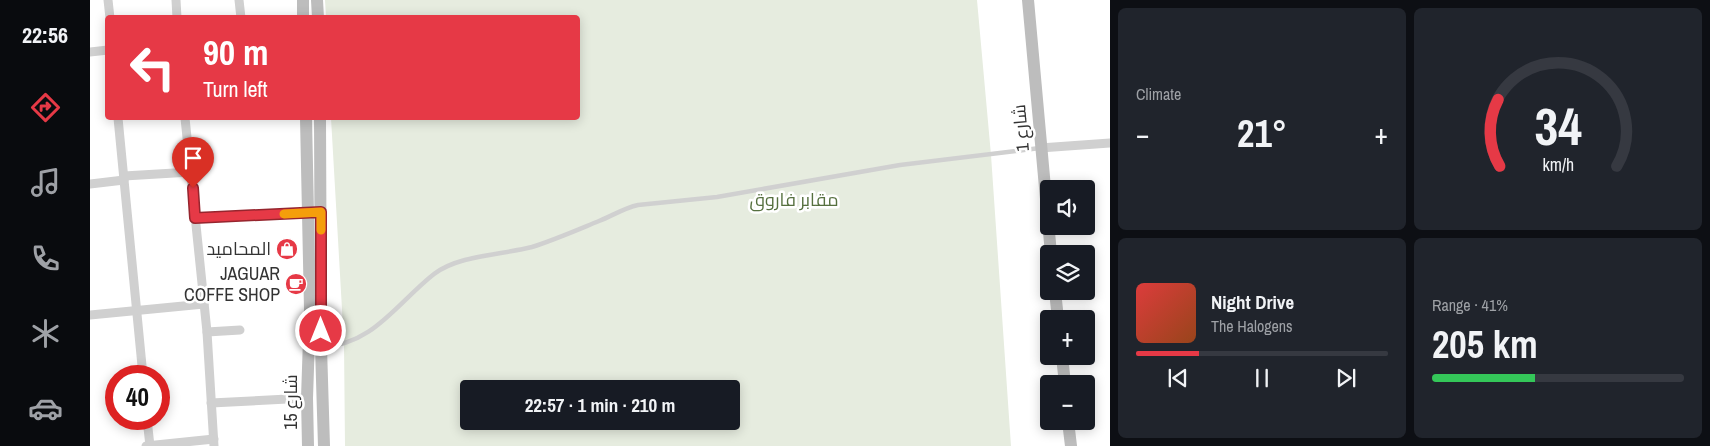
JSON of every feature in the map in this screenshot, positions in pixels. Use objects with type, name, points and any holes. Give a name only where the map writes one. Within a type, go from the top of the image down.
[{"type":"street","points":[[108,0],[110,15]]},
{"type":"street","points":[[176,0],[177,15]]},
{"type":"street","points":[[239,0],[240,15]]},
{"type":"street","points":[[303,0],[303,15]]},
{"type":"street","points":[[317,0],[318,15]]},
{"type":"street","name":"شارع 1","points":[[1028,0],[1050,245]]},
{"type":"street","points":[[90,52],[105,50]]},
{"type":"street","points":[[118,120],[142,365]]},
{"type":"street","points":[[146,446],[214,443],[204,304],[185,120]]},
{"type":"street","name":"شارع 15","points":[[306,120],[310,318],[307,398],[308,446]]},
{"type":"street","name":"شارع 15","points":[[320,120],[321,348],[324,446]]},
{"type":"street","points":[[1040,148],[1110,143]]},
{"type":"street","points":[[90,184],[124,178],[191,172]]},
{"type":"street","points":[[195,218],[321,212]]},
{"type":"street","points":[[90,315],[204,304]]},
{"type":"street","points":[[206,332],[240,330]]},
{"type":"street","points":[[212,403],[307,398]]},
{"type":"street","points":[[148,430],[150,446]]},
{"type":"street","points":[[1069,430],[1071,446]]},
{"type":"lane","points":[[321,348],[344,344],[369,333],[435,273],[444,268],[484,256],[532,247],[630,207],[717,197],[900,165],[1040,148]]},
{"type":"green space","name":"مقابر فاروق","points":[[325,0],[977,0],[991,155],[1011,446],[345,446],[344,344],[331,120],[580,120],[580,15],[326,15]]},
{"type":"slow traffic","points":[[284,214],[321,212],[321,230]]},
{"type":"place","name":"المحاميد","points":[[287,249]]},
{"type":"place","name":"JAGUAR COFFE SHOP","points":[[296,284]]},
{"type":"route","points":[[193,188],[195,218],[321,212],[321,331]]}]
